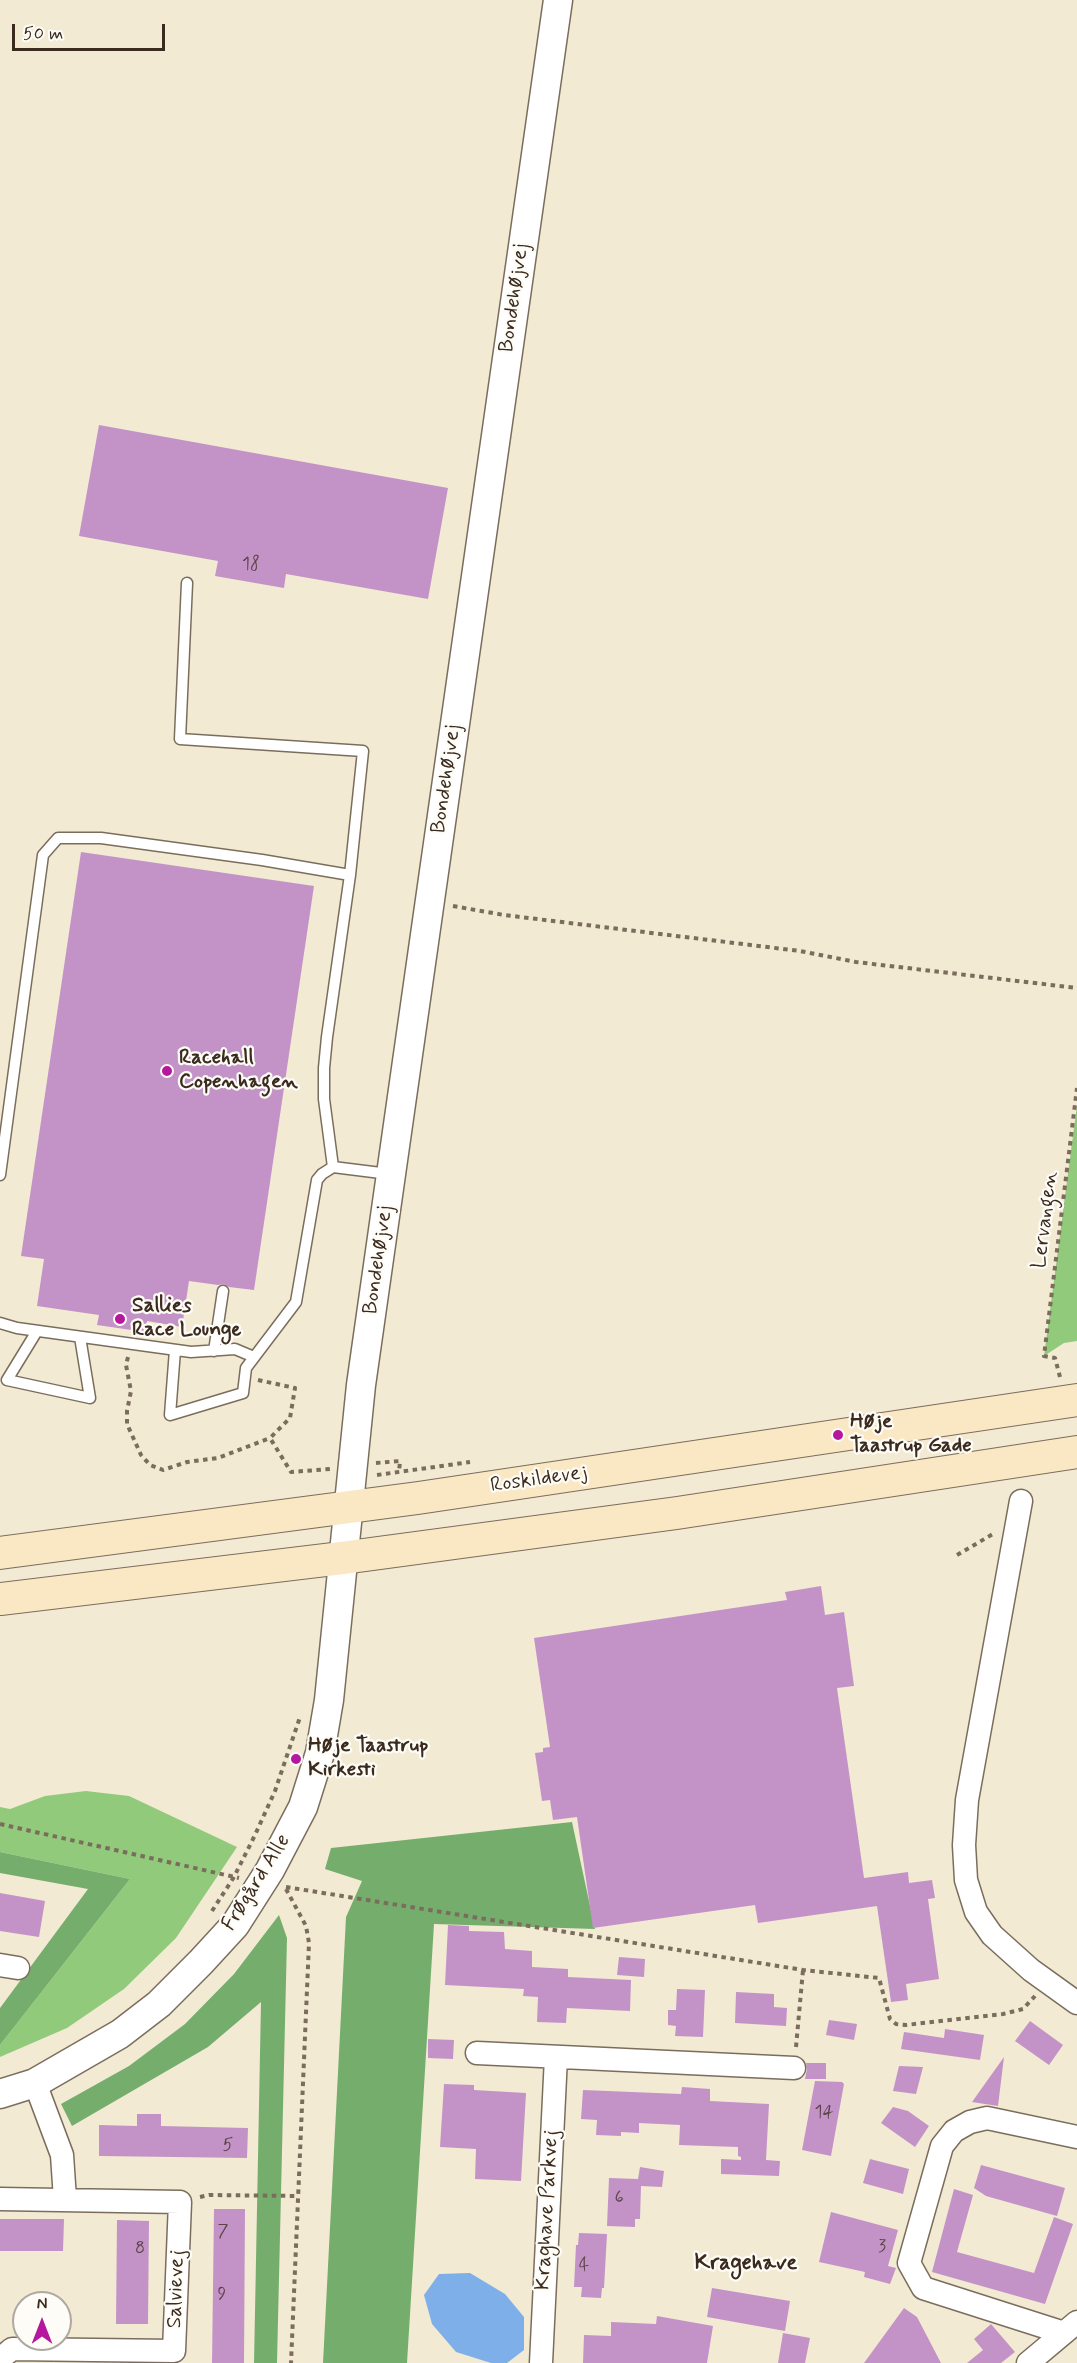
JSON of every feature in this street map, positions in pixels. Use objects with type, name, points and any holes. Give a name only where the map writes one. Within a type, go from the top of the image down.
[{"type":"main road","name":"Roskildevej","points":[[0,1553],[349,1506],[1069,1389]]},
{"type":"main road","points":[[0,1599],[342,1558],[677,1513],[1077,1452]]},
{"type":"street","name":"Bondehøjvej","points":[[342,1558],[361,1385],[558,0]]},
{"type":"street","points":[[1019,1510],[967,1800],[964,1845],[966,1880],[976,1912],[992,1935],[1030,1970],[1077,2003]]},
{"type":"street","name":"Frøgård Alle","points":[[0,2094],[35,2083],[120,2034],[159,2004],[273,1885],[303,1807],[320,1753],[329,1701],[342,1558]]},
{"type":"street","points":[[477,2053],[794,2068]]},
{"type":"street","name":"Kraghave Parkvej","points":[[541,2363],[556,2057]]},
{"type":"street","points":[[35,2083],[62,2155],[65,2199]]},
{"type":"street","points":[[1070,2328],[922,2288],[909,2263],[942,2146],[954,2131],[970,2122],[987,2118],[1077,2138]]},
{"type":"street","points":[[0,2199],[180,2202]]},
{"type":"street","name":"Salvievej","points":[[0,2359],[12,2349],[174,2350],[180,2202]]},
{"type":"street","points":[[1028,2363],[1070,2328]]},
{"type":"lane","points":[[187,583],[180,739],[363,752],[350,875],[324,1068],[324,1099],[333,1167]]},
{"type":"lane","points":[[0,1175],[43,855],[58,838],[101,838],[262,860],[350,875]]},
{"type":"lane","points":[[175,1350],[170,1415],[243,1393],[246,1368],[296,1302],[315,1187],[322,1174],[333,1167],[391,1174]]},
{"type":"lane","points":[[214,1351],[223,1291]]},
{"type":"lane","points":[[0,1323],[17,1328],[191,1353],[235,1349],[254,1357]]},
{"type":"lane","points":[[38,1331],[8,1380],[90,1398],[80,1337]]},
{"type":"path","points":[[429,902],[504,915],[800,951],[856,962],[1077,988]]},
{"type":"path","name":"Lervangen","points":[[1069,1389],[1055,1358],[1044,1356],[1077,1088]]},
{"type":"path","points":[[245,1377],[295,1388],[290,1418],[270,1438],[291,1472],[319,1470]]},
{"type":"path","points":[[957,1555],[1019,1510]]},
{"type":"path","points":[[207,1918],[234,1877],[275,1791],[302,1713]]},
{"type":"path","points":[[0,1824],[273,1885],[803,1970],[879,1978],[890,2019],[896,2024],[906,2025],[1003,2014],[1023,2009],[1048,1982]]},
{"type":"path","points":[[273,1885],[306,1926],[309,1943],[291,2363]]},
{"type":"path","points":[[794,2068],[803,1970]]},
{"type":"path","points":[[180,2202],[209,2194],[298,2196]]},
{"type":"green space","points":[[1077,1105],[1077,1341],[1064,1343],[1044,1356]]},
{"type":"green space","points":[[86,1791],[129,1796],[237,1847],[176,1938],[124,1989],[67,2028],[0,2057],[0,2045],[130,1879],[0,1852],[0,1807],[10,1809],[45,1796]]},
{"type":"green space","points":[[572,1822],[595,1929],[434,1924],[407,2363],[323,2363],[346,1917],[362,1881],[325,1869],[331,1848]]},
{"type":"green space","points":[[0,1852],[130,1879],[0,2045],[0,2008],[88,1889],[0,1873]]},
{"type":"green space","points":[[279,1915],[287,1938],[277,2363],[254,2363],[261,2002],[208,2047],[72,2126],[61,2104],[129,2066],[185,2024],[234,1974]]},
{"type":"water","points":[[470,2273],[505,2294],[524,2317],[524,2350],[507,2363],[491,2363],[456,2352],[432,2324],[424,2295],[439,2274]]},
{"type":"building","points":[[99,425],[448,488],[428,599],[286,574],[284,588],[215,576],[218,561],[79,536]]},
{"type":"building","name":"Racehall Copenhagen","points":[[81,852],[314,886],[254,1290],[229,1287],[224,1284],[189,1281],[182,1327],[147,1321],[145,1332],[97,1325],[99,1315],[37,1306],[44,1259],[21,1256]]},
{"type":"building","points":[[821,1586],[825,1615],[844,1612],[854,1686],[837,1688],[864,1878],[908,1872],[909,1883],[932,1880],[935,1898],[928,1899],[939,1979],[906,1984],[908,2000],[891,2002],[877,1906],[758,1923],[755,1905],[593,1928],[577,1817],[553,1820],[550,1800],[542,1801],[535,1753],[543,1752],[543,1748],[550,1747],[534,1638],[787,1600],[785,1592]]},
{"type":"building","points":[[0,1893],[45,1901],[39,1937],[0,1931]]},
{"type":"building","points":[[448,1925],[469,1926],[469,1931],[504,1932],[505,1949],[532,1951],[532,1967],[568,1969],[568,1977],[631,1980],[630,2011],[567,2008],[566,2023],[537,2022],[538,1997],[523,1996],[524,1989],[445,1985]]},
{"type":"building","points":[[619,1957],[645,1959],[644,1977],[617,1975]]},
{"type":"building","points":[[677,1989],[705,1990],[703,2037],[675,2036],[676,2026],[668,2025],[668,2010],[676,2010]]},
{"type":"building","points":[[736,1992],[774,1994],[774,2007],[787,2008],[786,2026],[735,2023]]},
{"type":"building","points":[[829,2020],[857,2024],[854,2040],[826,2035]]},
{"type":"building","points":[[1030,2021],[1063,2045],[1049,2065],[1015,2041]]},
{"type":"building","points":[[945,2029],[984,2035],[980,2060],[901,2049],[904,2032],[944,2038]]},
{"type":"building","points":[[428,2039],[454,2040],[453,2059],[428,2058]]},
{"type":"building","points":[[1004,2057],[998,2106],[972,2102]]},
{"type":"building","points":[[806,2063],[826,2063],[826,2079],[805,2079]]},
{"type":"building","points":[[899,2066],[923,2067],[916,2094],[893,2091]]},
{"type":"building","points":[[815,2081],[844,2084],[831,2156],[802,2150]]},
{"type":"building","points":[[444,2084],[474,2085],[474,2090],[526,2093],[521,2181],[475,2179],[476,2149],[440,2147]]},
{"type":"building","points":[[682,2087],[710,2089],[710,2101],[769,2104],[766,2160],[780,2161],[779,2176],[721,2174],[721,2159],[741,2160],[738,2156],[738,2147],[679,2145],[680,2125],[639,2123],[639,2133],[621,2132],[621,2136],[596,2135],[597,2120],[581,2119],[583,2090],[681,2094]]},
{"type":"building","points":[[893,2107],[908,2111],[929,2126],[915,2147],[881,2123]]},
{"type":"building","points":[[137,2114],[161,2114],[161,2126],[248,2128],[247,2158],[99,2156],[99,2125],[137,2126]]},
{"type":"building","points":[[870,2159],[909,2169],[903,2194],[863,2183]]},
{"type":"building","points":[[981,2165],[1065,2188],[1057,2216],[986,2196],[974,2188]]},
{"type":"building","points":[[640,2167],[664,2171],[662,2187],[641,2186],[640,2219],[635,2219],[635,2227],[607,2226],[609,2178],[638,2179]]},
{"type":"building","points":[[954,2189],[973,2195],[957,2252],[1034,2273],[1054,2217],[1073,2224],[1045,2304],[932,2272]]},
{"type":"building","points":[[214,2209],[245,2209],[244,2363],[212,2363]]},
{"type":"building","points":[[831,2212],[898,2230],[888,2266],[896,2268],[890,2284],[864,2277],[865,2272],[819,2262]]},
{"type":"building","points":[[0,2219],[64,2219],[63,2251],[0,2251]]},
{"type":"building","points":[[117,2220],[149,2221],[148,2324],[116,2324]]},
{"type":"building","points":[[579,2233],[607,2234],[604,2288],[602,2288],[601,2298],[581,2297],[582,2287],[574,2287],[576,2245],[578,2245]]},
{"type":"building","points":[[712,2288],[790,2301],[785,2331],[707,2317]]},
{"type":"building","points":[[904,2308],[917,2317],[941,2363],[864,2363]]},
{"type":"building","points":[[657,2316],[713,2326],[707,2363],[583,2363],[584,2335],[611,2336],[611,2322],[656,2324]]},
{"type":"building","points":[[991,2324],[1015,2352],[1001,2363],[967,2363],[983,2350],[974,2339]]},
{"type":"building","points":[[783,2333],[810,2338],[805,2363],[778,2363]]},
{"type":"place","name":"Racehall Copenhagen","points":[[167,1071]]},
{"type":"place","name":"Sallies Race Lounge","points":[[120,1319]]},
{"type":"place","name":"Høje Taastrup Gade","points":[[838,1435]]},
{"type":"place","name":"Høje Taastrup Kirkesti","points":[[296,1759]]},
{"type":"district","name":"Kragehave","points":[[746,2264]]}]
